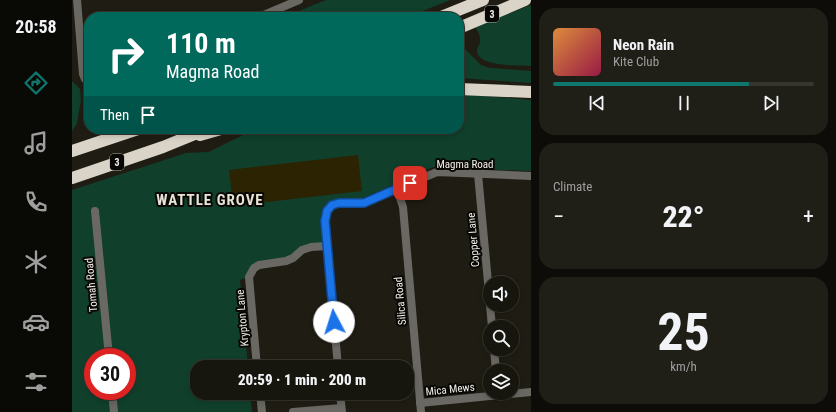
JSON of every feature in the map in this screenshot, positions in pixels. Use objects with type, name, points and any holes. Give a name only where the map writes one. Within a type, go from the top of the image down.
[{"type":"highway","name":"3","points":[[453,12],[483,0]]},
{"type":"highway","name":"3","points":[[464,26],[525,0]]},
{"type":"highway","points":[[464,89],[531,92]]},
{"type":"highway","name":"3","points":[[72,151],[123,134]]},
{"type":"highway","name":"3","points":[[72,178],[162,147],[194,134]]},
{"type":"highway","points":[[162,147],[205,134]]},
{"type":"street","points":[[77,0],[84,76]]},
{"type":"street","points":[[271,12],[299,0]]},
{"type":"street","name":"Magma Road","points":[[327,246],[325,221],[327,211],[332,205],[339,203],[364,203],[436,172],[531,176]]},
{"type":"street","name":"Copper Lane","points":[[478,174],[487,276]]},
{"type":"street","name":"Silica Road","points":[[397,189],[403,207],[420,412]]},
{"type":"street","name":"Tomah Road","points":[[94,211],[108,348]]},
{"type":"street","points":[[327,246],[337,360]]},
{"type":"street","name":"Krypton Lane","points":[[257,360],[249,278],[254,268],[259,265],[286,261],[293,258],[302,250],[311,247],[327,246]]},
{"type":"street","name":"Mica Mews","points":[[519,393],[531,392]]},
{"type":"street","name":"Mica Mews","points":[[420,403],[483,396]]},
{"type":"street","points":[[113,400],[114,412]]},
{"type":"street","points":[[261,400],[262,412]]},
{"type":"street","points":[[293,412],[342,410],[341,400]]},
{"type":"green space","points":[[326,0],[450,0],[420,12],[296,12]]},
{"type":"green space","points":[[531,5],[531,66],[491,63],[479,56],[477,48],[480,43],[480,38],[475,27]]},
{"type":"green space","points":[[464,48],[481,65],[490,68],[531,71],[531,83],[464,78]]},
{"type":"green space","points":[[72,81],[80,89],[81,100],[77,123],[72,131]]},
{"type":"green space","points":[[464,94],[531,100],[531,171],[433,167],[363,198],[364,203],[339,203],[327,211],[327,246],[311,247],[293,258],[259,265],[249,277],[240,280],[247,360],[190,360],[190,400],[251,400],[252,412],[72,412],[72,190],[186,153],[209,152],[245,134],[464,134]]},
{"type":"sand","points":[[358,155],[362,191],[233,206],[229,170]]},
{"type":"district","name":"WATTLE GROVE","points":[[210,200]]},
{"type":"route","points":[[334,322],[325,221],[327,211],[332,205],[339,203],[364,203],[410,183]]}]
